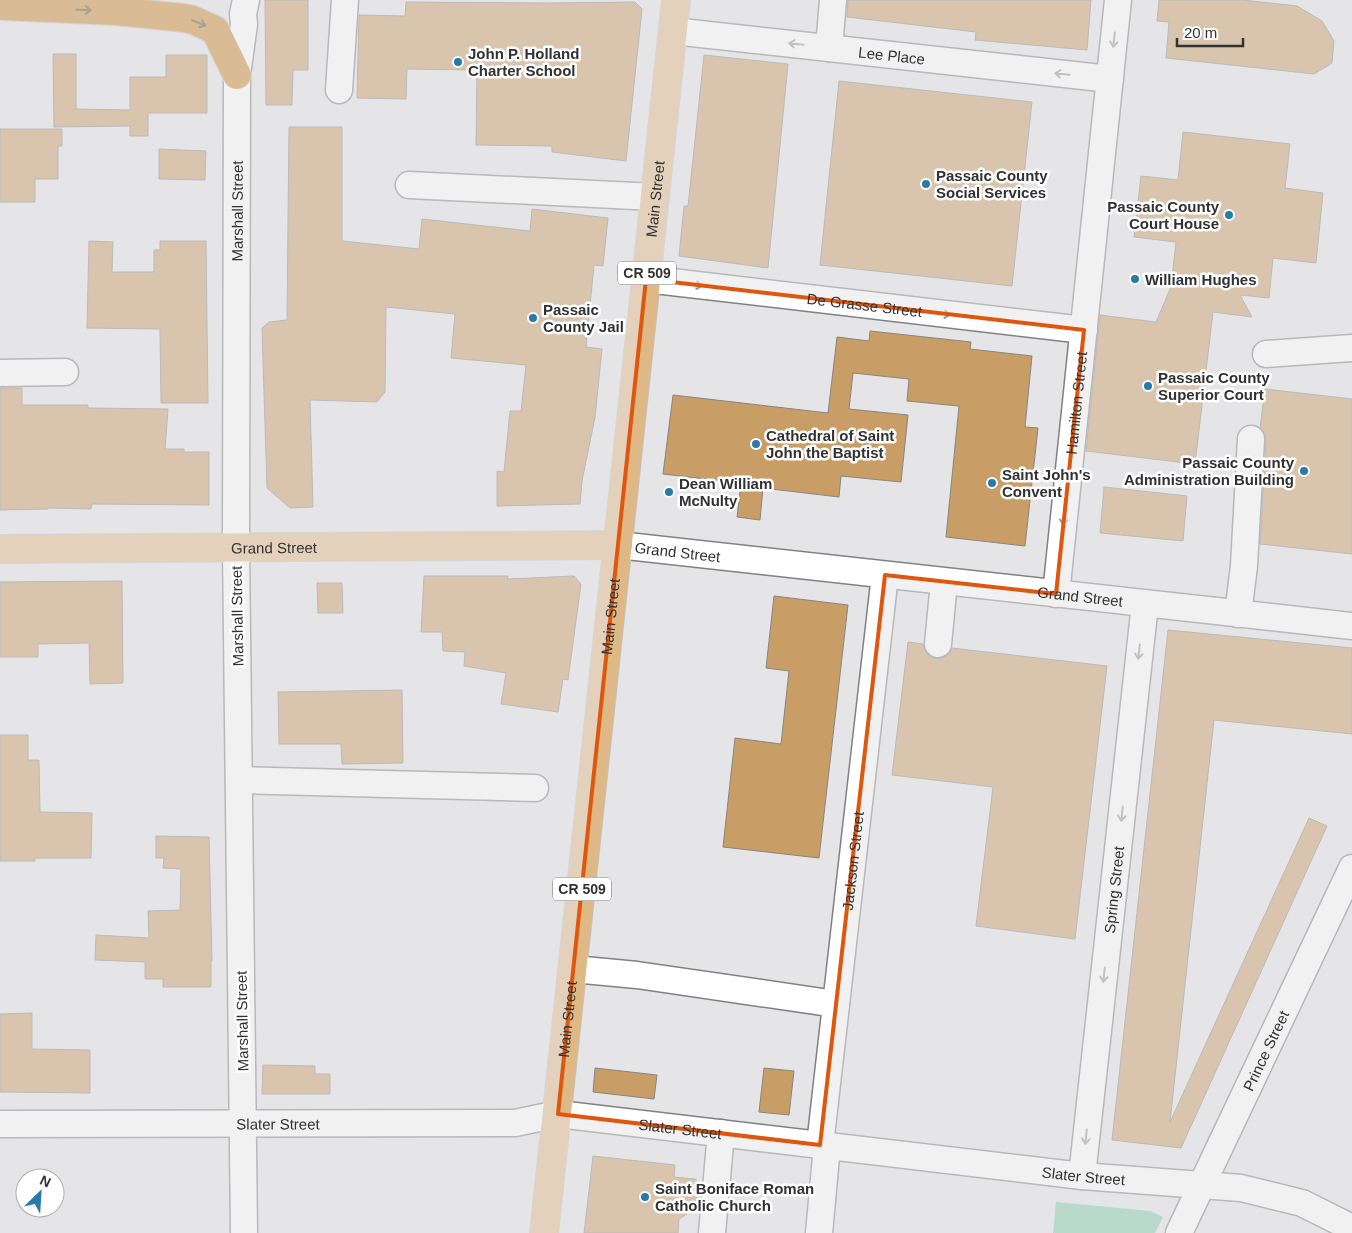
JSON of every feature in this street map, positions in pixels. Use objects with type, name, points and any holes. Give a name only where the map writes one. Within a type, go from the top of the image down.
[{"type":"highway","points":[[116,11],[150,8],[179,0]]},
{"type":"highway","points":[[0,6],[116,11],[193,20],[215,30],[237,75]]},
{"type":"main road","name":"Main Street","points":[[544,1233],[676,0]]},
{"type":"main road","name":"Grand Street","points":[[0,549],[618,545]]},
{"type":"street","name":"Marshall Street","points":[[244,1233],[236,547],[237,75],[246,0]]},
{"type":"street","points":[[339,90],[345,0]]},
{"type":"street","points":[[829,48],[833,0]]},
{"type":"street","points":[[1110,79],[1118,0]]},
{"type":"street","name":"Lee Place","points":[[673,31],[1110,79]]},
{"type":"street","name":"Hamilton Street","points":[[1056,594],[1110,79]]},
{"type":"street","points":[[408,185],[655,197]]},
{"type":"street","name":"De Grasse Street","points":[[646,279],[1084,330]]},
{"type":"street","points":[[1266,354],[1352,348]]},
{"type":"street","points":[[0,373],[65,372]]},
{"type":"street","points":[[1238,614],[1244,566],[1251,439]]},
{"type":"street","name":"Grand Street","points":[[618,545],[1352,626]]},
{"type":"street","name":"Jackson Street","points":[[819,1233],[824,1145],[836,1004],[884,575]]},
{"type":"street","points":[[938,644],[944,582]]},
{"type":"street","name":"Spring Street","points":[[1082,1176],[1145,604]]},
{"type":"street","points":[[239,780],[536,788]]},
{"type":"street","name":"Prince Street","points":[[1179,1233],[1352,868]]},
{"type":"street","points":[[573,969],[637,975],[836,1004]]},
{"type":"street","name":"Slater Street","points":[[0,1124],[515,1122],[558,1114],[1082,1176],[1241,1188],[1302,1204],[1352,1228]]},
{"type":"street","points":[[712,1233],[721,1133]]},
{"type":"highlighted area","points":[[646,279],[1084,330],[1056,594],[885,575],[820,1145],[558,1114]]},
{"type":"green space","points":[[1056,1202],[1150,1211],[1163,1217],[1155,1233],[1053,1233]]},
{"type":"building","points":[[265,0],[308,0],[308,70],[293,70],[292,105],[266,105]]},
{"type":"building","points":[[848,0],[1091,0],[1087,50],[975,40],[976,32],[847,17]]},
{"type":"building","points":[[1159,0],[1243,0],[1297,6],[1322,21],[1334,41],[1332,63],[1314,74],[1166,58],[1169,22],[1157,21]]},
{"type":"building","points":[[406,2],[635,2],[642,9],[626,161],[552,152],[552,146],[476,145],[477,70],[407,69],[406,99],[357,98],[359,15],[405,16]]},
{"type":"building","points":[[53,54],[76,54],[76,109],[130,110],[130,77],[166,77],[166,55],[207,55],[207,113],[148,113],[148,136],[130,136],[130,126],[54,127]]},
{"type":"building","points":[[704,55],[788,64],[768,268],[679,256],[684,206],[688,206]]},
{"type":"building","name":"Passaic County Social Services","points":[[839,81],[1032,102],[1012,286],[820,265]]},
{"type":"building","name":"Passaic County Jail","points":[[289,127],[342,127],[342,241],[419,249],[422,219],[530,231],[532,209],[608,218],[603,266],[594,265],[586,347],[602,349],[595,417],[582,481],[580,504],[497,506],[497,471],[504,472],[510,411],[521,411],[526,365],[451,358],[455,314],[386,307],[385,392],[377,402],[310,400],[313,507],[290,508],[267,488],[262,328],[269,322],[287,320]]},
{"type":"building","points":[[0,129],[62,129],[62,146],[58,146],[58,179],[35,179],[35,202],[0,202]]},
{"type":"building","points":[[1183,132],[1290,144],[1285,188],[1323,193],[1316,263],[1273,258],[1269,298],[1240,295],[1252,317],[1213,312],[1195,464],[1086,451],[1100,315],[1156,322],[1171,287],[1176,242],[1134,237],[1141,176],[1178,180]]},
{"type":"building","points":[[159,149],[206,151],[205,180],[159,179]]},
{"type":"building","points":[[89,241],[113,242],[112,272],[154,272],[154,250],[160,250],[160,241],[206,241],[208,403],[161,403],[160,329],[87,328]]},
{"type":"building","points":[[870,331],[971,342],[970,349],[1032,356],[1025,427],[1038,428],[1025,546],[946,537],[959,406],[907,401],[909,379],[853,373],[849,409],[908,415],[901,482],[841,476],[839,497],[763,488],[760,520],[737,517],[741,483],[663,474],[673,395],[828,413],[837,337],[869,341]]},
{"type":"building","points":[[0,388],[22,388],[22,405],[88,405],[88,408],[168,409],[165,449],[184,449],[184,452],[209,452],[209,505],[92,504],[91,509],[0,510]]},
{"type":"building","name":"Passaic County Administration Building","points":[[1265,389],[1352,399],[1352,554],[1260,544],[1266,440],[1265,433],[1260,428]]},
{"type":"building","points":[[1104,487],[1187,496],[1183,541],[1100,533]]},
{"type":"building","points":[[424,576],[508,576],[507,579],[574,576],[581,584],[568,680],[563,679],[558,712],[501,704],[506,673],[464,666],[465,652],[443,651],[442,632],[421,632]]},
{"type":"building","points":[[122,581],[123,683],[90,684],[89,643],[38,644],[38,657],[0,657],[0,582]]},
{"type":"building","points":[[317,583],[342,583],[343,613],[318,613]]},
{"type":"building","points":[[774,596],[848,605],[819,858],[723,847],[735,738],[781,744],[789,671],[766,668]]},
{"type":"building","points":[[1168,630],[1352,648],[1352,734],[1214,720],[1170,1122],[1309,818],[1327,826],[1181,1148],[1112,1140]]},
{"type":"building","points":[[908,642],[923,644],[929,656],[936,659],[945,657],[952,648],[1107,666],[1075,939],[976,926],[993,787],[892,775]]},
{"type":"building","points":[[402,690],[403,763],[342,764],[341,744],[279,744],[278,692]]},
{"type":"building","points":[[0,735],[28,735],[28,760],[39,760],[40,812],[92,813],[91,858],[35,858],[35,861],[0,861]]},
{"type":"building","points":[[156,836],[209,837],[211,987],[163,987],[163,979],[145,979],[145,962],[95,960],[96,935],[149,938],[148,911],[180,910],[181,869],[163,868],[164,858],[156,858]]},
{"type":"building","points":[[32,1013],[32,1049],[90,1050],[90,1093],[0,1092],[0,1014]]},
{"type":"building","points":[[263,1065],[315,1066],[315,1074],[330,1074],[330,1094],[262,1094]]},
{"type":"building","points":[[595,1068],[657,1075],[654,1099],[593,1092]]},
{"type":"building","points":[[764,1068],[794,1071],[789,1115],[759,1112]]},
{"type":"building","name":"Saint Boniface Roman Catholic Church","points":[[593,1156],[675,1165],[674,1177],[695,1179],[701,1187],[699,1206],[679,1219],[678,1233],[584,1233]]},
{"type":"place","name":"John P. Holland Charter School","points":[[458,62]]},
{"type":"place","name":"Passaic County Social Services","points":[[926,184]]},
{"type":"place","name":"Passaic County Court House","points":[[1229,215]]},
{"type":"place","name":"William Hughes","points":[[1135,279]]},
{"type":"place","name":"Passaic County Jail","points":[[533,318]]},
{"type":"place","name":"Passaic County Superior Court","points":[[1148,386]]},
{"type":"place","name":"Cathedral of Saint John the Baptist","points":[[756,444]]},
{"type":"place","name":"Passaic County Administration Building","points":[[1304,471]]},
{"type":"place","name":"Saint John's Convent","points":[[992,483]]},
{"type":"place","name":"Dean William McNulty","points":[[669,492]]},
{"type":"place","name":"Saint Boniface Roman Catholic Church","points":[[645,1197]]}]
